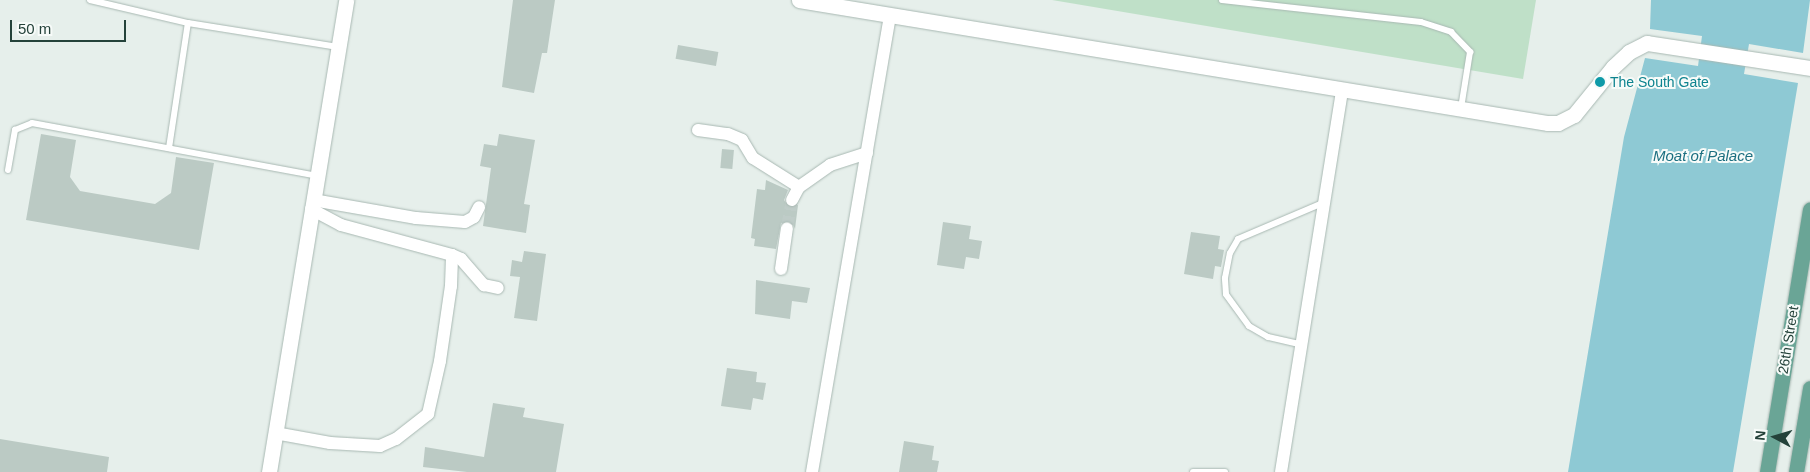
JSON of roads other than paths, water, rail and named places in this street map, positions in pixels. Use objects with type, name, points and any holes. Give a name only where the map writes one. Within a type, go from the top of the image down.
[{"type":"main road","name":"26th Street","points":[[1767,472],[1810,209]]},
{"type":"main road","points":[[1796,472],[1809,405],[1810,388]]},
{"type":"street","points":[[268,472],[346,0]]},
{"type":"street","points":[[799,0],[1342,90],[1548,122],[1566,120],[1584,104],[1612,67],[1629,52],[1647,43],[1805,67]]},
{"type":"street","points":[[812,472],[890,15]]},
{"type":"street","points":[[1281,472],[1299,344],[1342,90]]},
{"type":"street","points":[[698,130],[728,134],[742,140],[753,158],[799,187]]},
{"type":"street","points":[[792,200],[799,187],[830,165],[867,153]]},
{"type":"street","points":[[312,205],[465,222],[474,217],[479,207]]},
{"type":"street","points":[[312,205],[341,225],[461,259],[484,285],[498,288]]},
{"type":"street","points":[[781,269],[786,228]]},
{"type":"street","points":[[275,433],[330,443],[380,446],[396,439],[428,414],[440,362],[451,286],[452,255]]},
{"type":"lane","points":[[90,0],[188,23],[338,47]]},
{"type":"lane","points":[[1222,0],[1402,19],[1451,32],[1470,52],[1461,108]]},
{"type":"lane","points":[[169,148],[188,23]]},
{"type":"lane","points":[[8,170],[15,130],[32,123],[317,176]]},
{"type":"lane","points":[[1299,344],[1268,337],[1248,326],[1226,294],[1227,270],[1230,253],[1238,239],[1323,203]]},
{"type":"lane","points":[[1193,472],[1225,472]]},
{"type":"water","name":"Moat of Palace","points":[[1651,0],[1810,0],[1803,53],[1749,44],[1744,74],[1798,83],[1733,472],[1568,472],[1624,137],[1645,58],[1698,66],[1702,36],[1650,29]]},
{"type":"tunnel","points":[[787,228],[792,200]]},
{"type":"place","name":"The South Gate","points":[[1600,82]]}]
